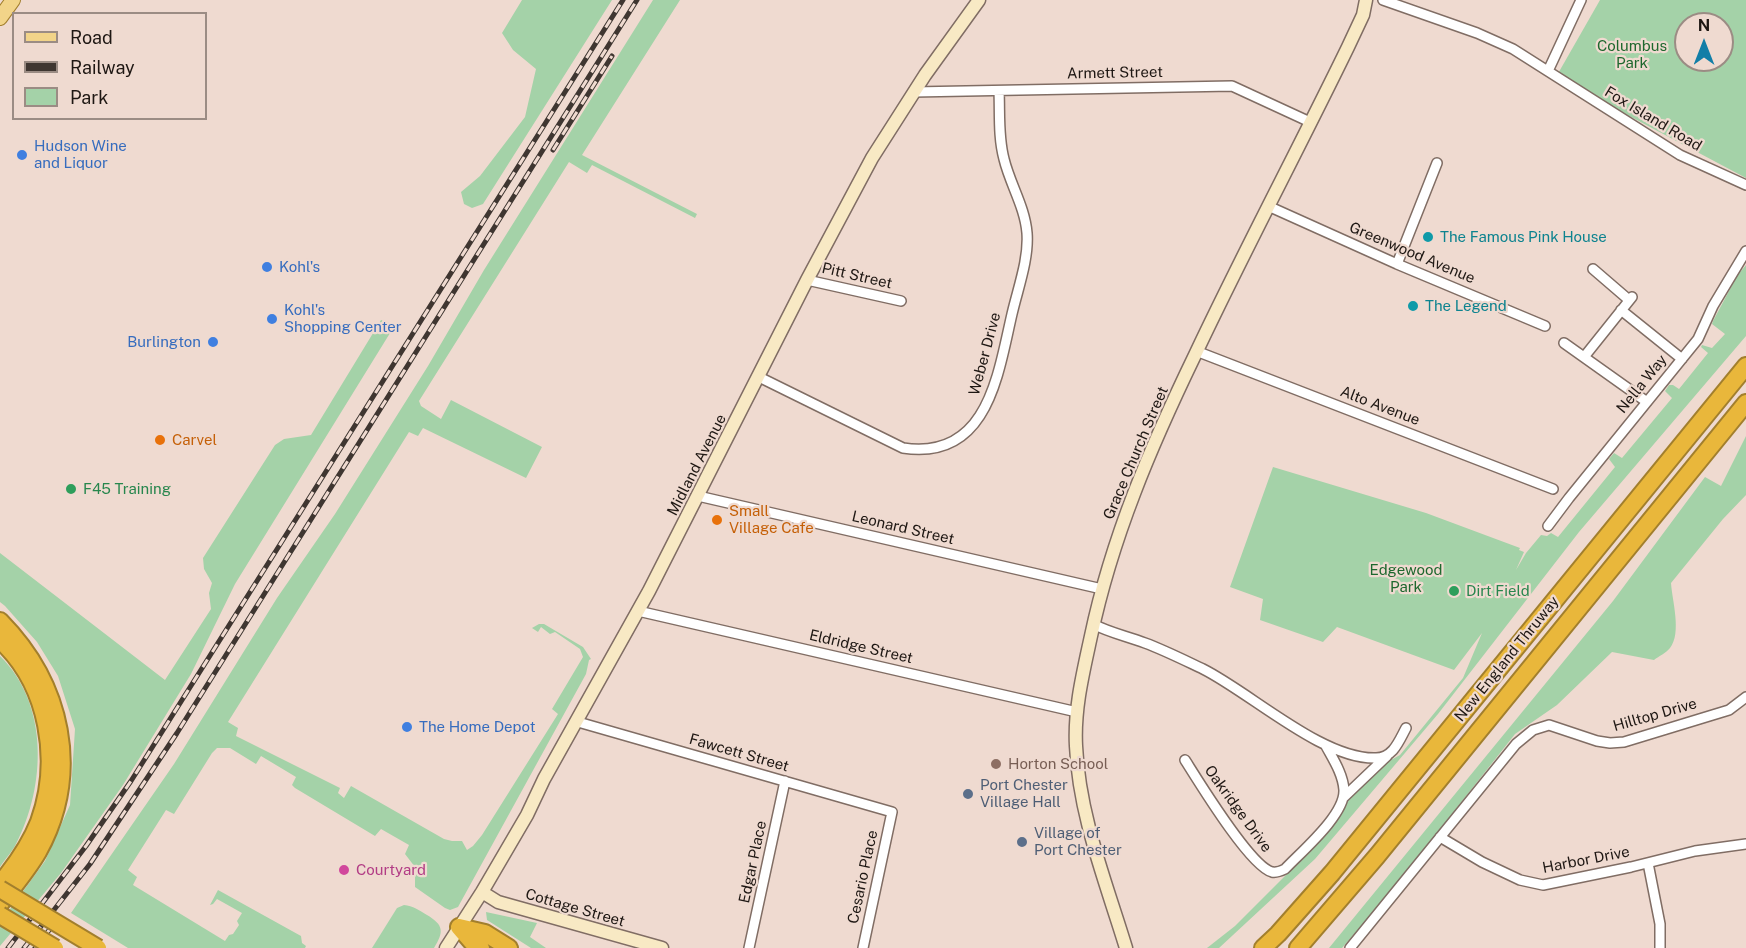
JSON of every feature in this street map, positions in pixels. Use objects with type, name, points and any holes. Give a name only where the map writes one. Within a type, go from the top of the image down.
[{"type":"highway","name":"New England Thruway","points":[[1263,948],[1339,865],[1746,366]]},
{"type":"highway","name":"New England Thruway","points":[[1298,948],[1316,929],[1746,403]]},
{"type":"highway","points":[[0,621],[28,653],[50,692],[58,720],[62,754],[59,794],[47,832],[28,867],[0,904]]},
{"type":"highway","points":[[0,640],[21,664],[37,693],[46,726],[50,759],[47,792],[38,824],[20,857],[0,885]]},
{"type":"highway","points":[[0,889],[98,948]]},
{"type":"highway","points":[[0,915],[55,948]]},
{"type":"highway","points":[[459,927],[472,942],[482,948]]},
{"type":"highway","points":[[459,927],[485,933],[509,948]]},
{"type":"highway","points":[[1302,948],[1316,929]]},
{"type":"highway","points":[[1259,948],[1278,934]]},
{"type":"main road","points":[[0,18],[13,0]]},
{"type":"street","name":"Midland Avenue","points":[[446,948],[482,892],[638,611],[872,158],[913,92],[979,0]]},
{"type":"street","name":"Grace Church Street","points":[[1126,948],[1086,817],[1080,788],[1076,746],[1078,695],[1093,624],[1117,537],[1162,421],[1212,316],[1348,47],[1363,15],[1366,0]]},
{"type":"street","name":"Fox Island Road","points":[[1383,0],[1477,33],[1514,50],[1680,155],[1746,185]]},
{"type":"street","points":[[1548,72],[1581,0]]},
{"type":"street","name":"Armett Street","points":[[913,92],[1233,86],[1310,122]]},
{"type":"street","name":"Weber Drive","points":[[759,376],[903,448],[928,449],[942,446],[963,434],[973,425],[990,400],[996,384],[1027,245],[1024,219],[1004,159],[999,91]]},
{"type":"street","points":[[1397,264],[1437,163]]},
{"type":"street","name":"Greenwood Avenue","points":[[1268,206],[1397,264],[1545,326]]},
{"type":"street","name":"Nella Way","points":[[1548,526],[1698,339],[1713,306],[1746,251]]},
{"type":"street","points":[[1584,357],[1630,298],[1593,269]]},
{"type":"street","name":"Pitt Street","points":[[807,280],[901,301]]},
{"type":"street","points":[[1622,310],[1682,358]]},
{"type":"street","points":[[1564,343],[1647,402]]},
{"type":"street","name":"Alto Avenue","points":[[1196,351],[1553,489]]},
{"type":"street","name":"Leonard Street","points":[[698,496],[1102,589]]},
{"type":"street","name":"Eldridge Street","points":[[638,611],[1077,712]]},
{"type":"street","points":[[1093,624],[1107,632],[1143,642],[1206,671],[1326,746],[1352,756],[1377,759],[1387,756]]},
{"type":"street","name":"Hilltop Drive","points":[[1350,948],[1516,744],[1533,730],[1540,727],[1558,727],[1597,741],[1624,742],[1729,710],[1746,697]]},
{"type":"street","name":"Fawcett Street","points":[[578,722],[892,812]]},
{"type":"street","name":"Oakridge Drive","points":[[1185,760],[1250,855],[1273,873],[1285,869],[1315,838],[1337,812],[1343,798],[1394,751],[1406,728]]},
{"type":"street","points":[[1326,746],[1342,779],[1343,798]]},
{"type":"street","name":"Edgar Place","points":[[750,948],[785,782]]},
{"type":"street","name":"Cesario Place","points":[[863,948],[892,812]]},
{"type":"street","name":"Harbor Drive","points":[[1440,837],[1482,862],[1530,884],[1554,884],[1695,851],[1746,844]]},
{"type":"street","points":[[1648,863],[1660,924],[1660,948]]},
{"type":"street","name":"Cottage Street","points":[[482,892],[498,902],[662,948]]},
{"type":"green space","points":[[522,0],[612,0],[483,204],[472,208],[464,204],[461,192],[480,176],[525,117],[536,69],[513,50],[502,33]]},
{"type":"green space","points":[[653,0],[680,0],[582,155],[697,214],[695,218],[592,165],[587,173],[569,162],[419,401],[421,406],[441,419],[451,400],[542,447],[526,478],[423,428],[418,436],[409,432],[228,722],[238,728],[236,736],[340,788],[338,793],[344,798],[351,786],[444,839],[462,841],[467,850],[482,835],[558,714],[552,709],[583,657],[580,649],[555,632],[550,634],[541,627],[538,632],[532,628],[544,624],[583,647],[591,659],[586,674],[458,907],[450,910],[445,908],[415,887],[415,867],[405,854],[409,845],[381,829],[375,836],[295,788],[292,785],[296,777],[261,756],[256,764],[230,748],[217,748],[174,814],[166,810],[128,870],[137,877],[133,885],[225,941],[239,925],[237,921],[242,913],[217,899],[210,905],[218,890],[301,936],[302,943],[306,946],[305,948],[128,948],[71,913],[174,764],[277,598],[335,514]]},
{"type":"green space","name":"Columbus Park","points":[[1600,0],[1746,0],[1746,178],[1556,77]]},
{"type":"green space","name":"Edgewood Park","points":[[1746,265],[1746,336],[1579,532],[1438,714],[1315,859],[1219,948],[1207,948],[1235,926],[1285,876],[1380,766],[1400,755],[1463,678],[1482,633],[1454,670],[1337,627],[1323,642],[1260,620],[1263,599],[1230,587],[1273,467],[1426,513],[1520,548],[1519,550],[1524,552],[1516,570],[1541,535],[1547,536],[1551,533],[1558,537],[1615,467],[1609,459],[1614,453],[1622,458],[1672,398],[1665,391],[1669,385],[1679,389],[1708,353],[1701,347],[1702,345],[1712,348],[1725,334],[1712,324],[1737,276]]},
{"type":"green space","points":[[381,320],[395,325],[235,584],[191,674],[123,785],[61,873],[0,946],[0,923],[45,861],[70,805],[75,729],[58,676],[37,642],[0,602],[0,553],[165,680],[211,609],[209,593],[212,583],[204,569],[203,558],[275,445],[284,439],[311,435]]},
{"type":"green space","points":[[1746,436],[1746,495],[1723,519],[1671,583],[1676,625],[1674,642],[1670,648],[1654,660],[1612,652],[1557,705],[1515,734],[1392,890],[1342,948],[1329,948],[1613,601],[1705,477],[1721,486]]},
{"type":"green space","points":[[0,656],[16,675],[27,697],[35,721],[38,746],[33,797],[26,821],[14,847],[0,867]]},
{"type":"green space","points":[[404,905],[421,911],[437,922],[441,933],[434,948],[372,948],[397,908]]},
{"type":"green space","points":[[486,912],[537,923],[530,937],[546,948],[531,948],[487,920]]},
{"type":"railway","points":[[8,948],[86,846],[131,781],[623,0]]},
{"type":"railway","points":[[24,948],[90,864],[177,733],[637,0]]},
{"type":"railway","points":[[553,150],[612,56]]},
{"type":"railway","points":[[35,948],[50,929]]},
{"type":"place","name":"Hudson Wine and Liquor","points":[[22,155]]},
{"type":"place","name":"The Famous Pink House","points":[[1428,237]]},
{"type":"place","name":"Kohl's","points":[[267,267]]},
{"type":"place","name":"The Legend","points":[[1413,306]]},
{"type":"place","name":"Kohl's Shopping Center","points":[[272,319]]},
{"type":"place","name":"Burlington","points":[[213,342]]},
{"type":"place","name":"Carvel","points":[[160,440]]},
{"type":"place","name":"F45 Training","points":[[71,489]]},
{"type":"place","name":"Small Village Cafe","points":[[717,520]]},
{"type":"place","name":"Dirt Field","points":[[1454,591]]},
{"type":"place","name":"The Home Depot","points":[[407,727]]},
{"type":"place","name":"Horton School","points":[[996,764]]},
{"type":"place","name":"Port Chester Village Hall","points":[[968,794]]},
{"type":"place","name":"Village of Port Chester","points":[[1022,842]]},
{"type":"place","name":"Courtyard","points":[[344,870]]}]
